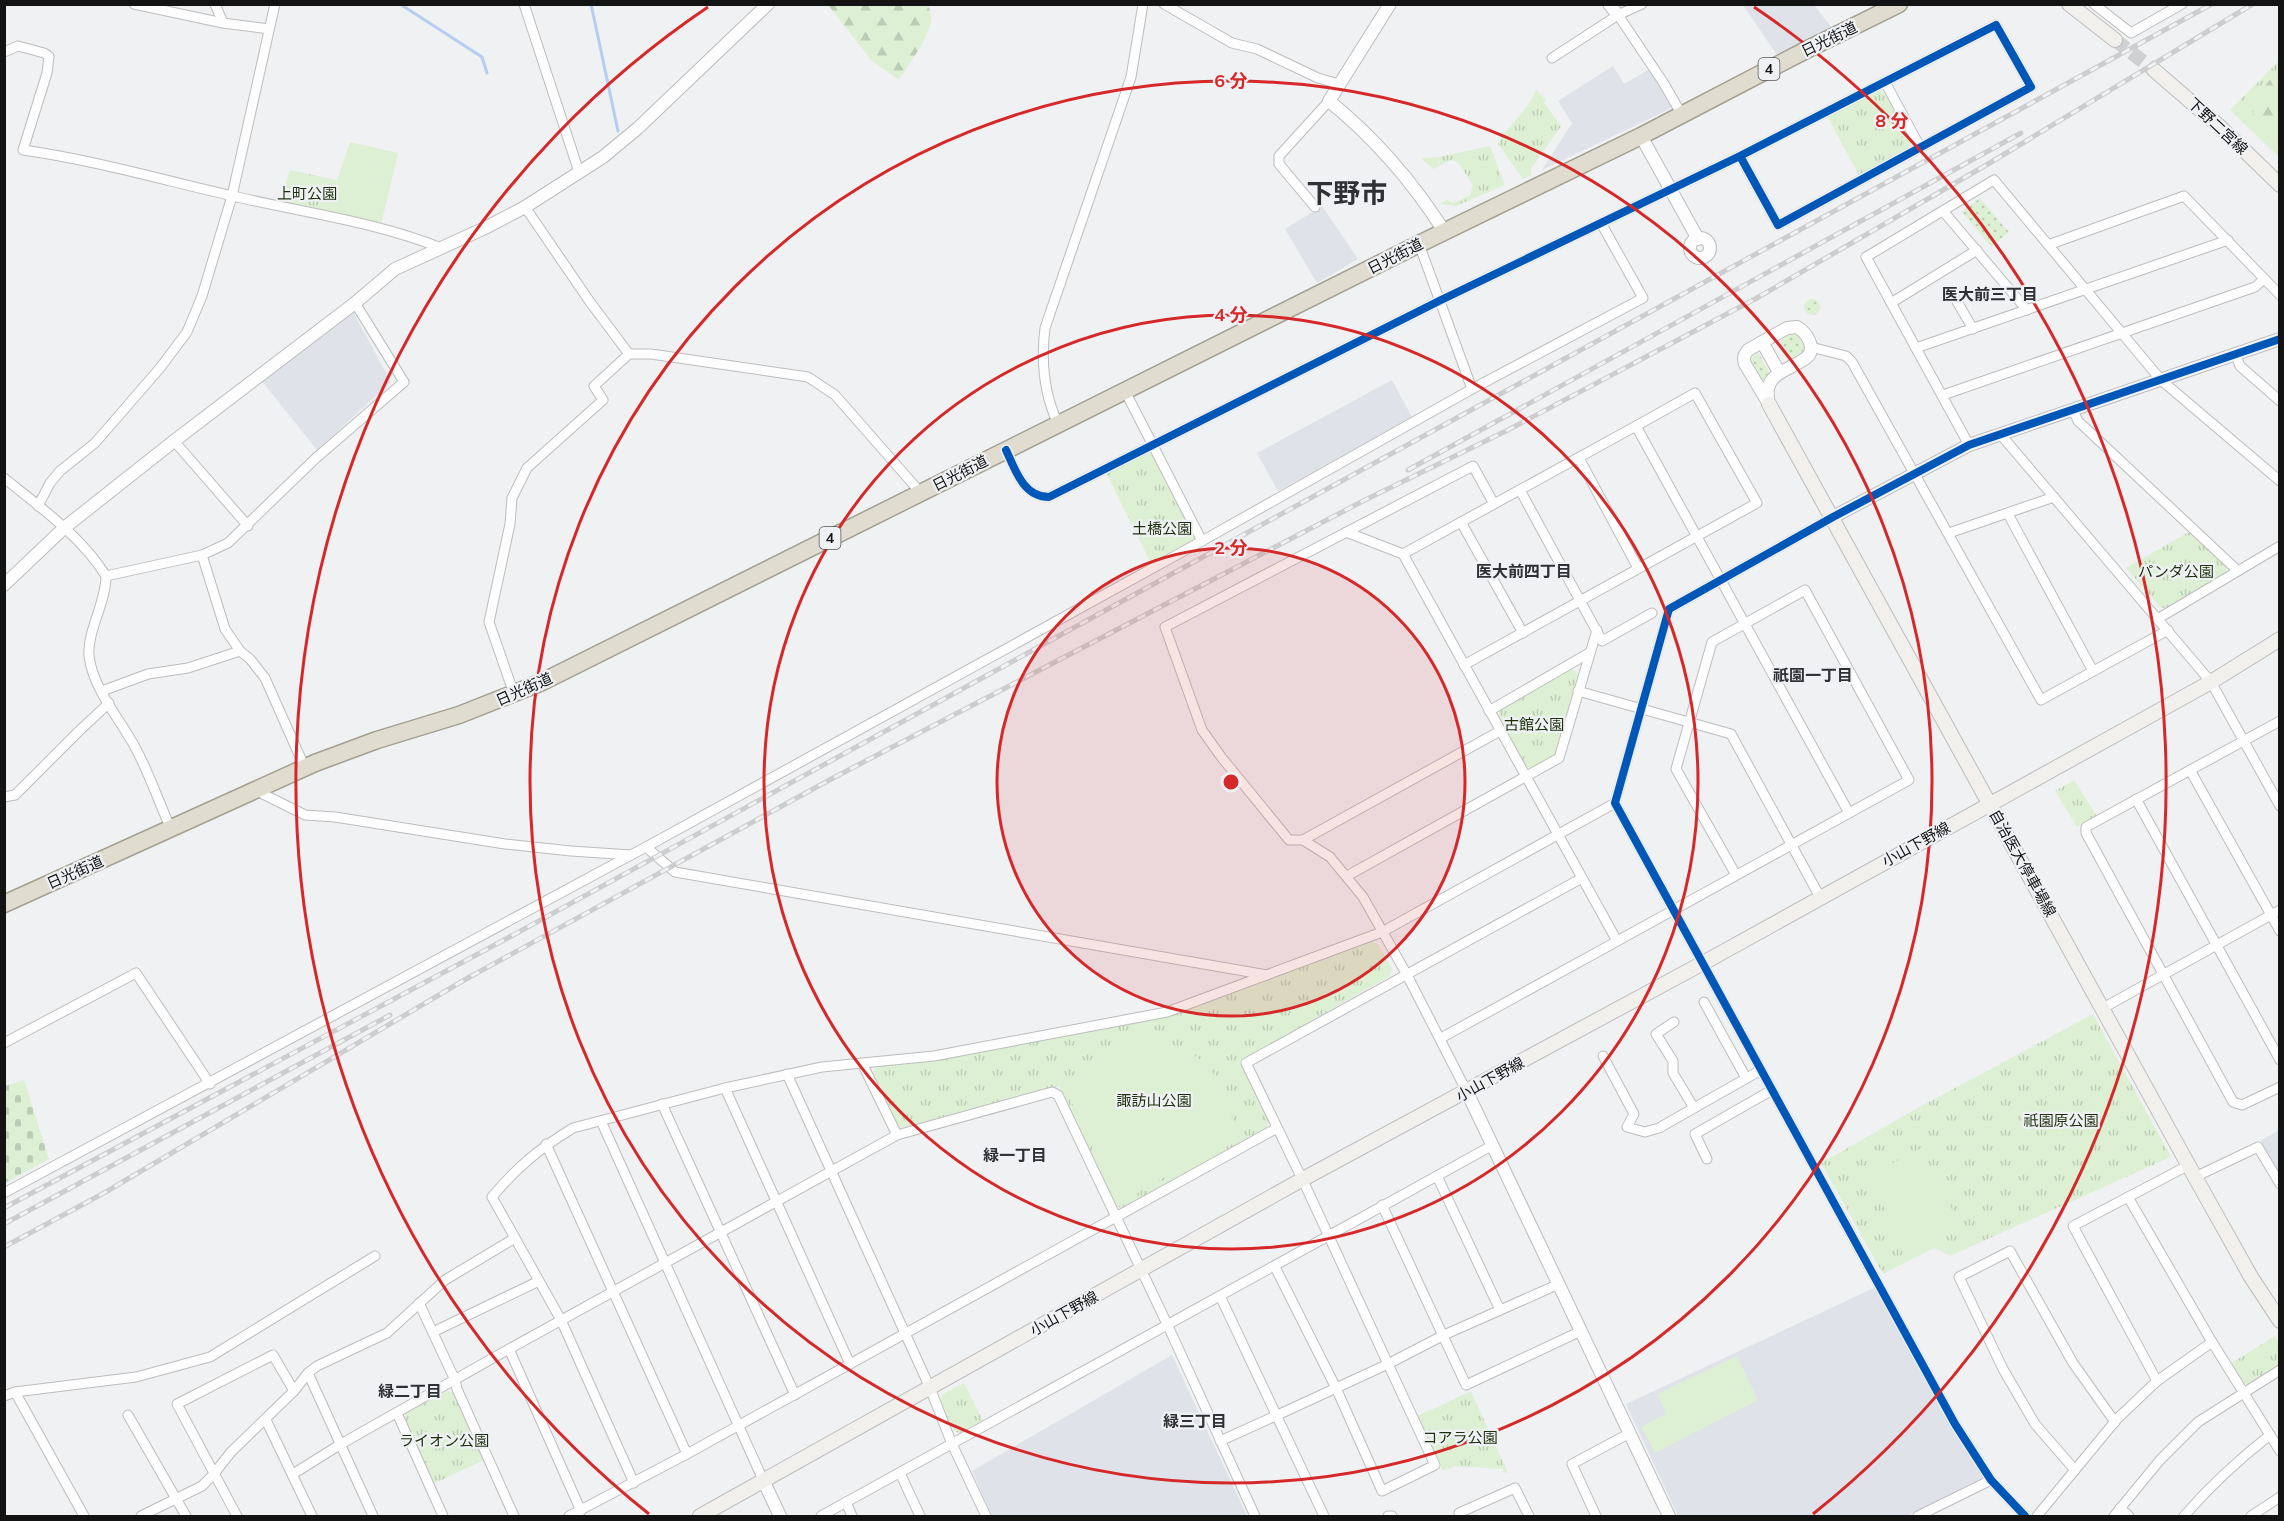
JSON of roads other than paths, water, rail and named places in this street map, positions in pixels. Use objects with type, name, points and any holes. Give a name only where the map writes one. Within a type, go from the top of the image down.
[{"type":"highway","name":"日光街道","points":[[4,904],[304,768],[377,740],[459,715],[514,694],[1444,231],[1641,136],[1899,4]]},
{"type":"main road","points":[[2069,4],[2115,40]]},
{"type":"main road","name":"下野二宮線","points":[[2154,70],[2280,185]]},
{"type":"main road","name":"自治医大停車場線","points":[[1769,404],[2251,1277],[2280,1322]]},
{"type":"main road","name":"小山下野線","points":[[700,1516],[1303,1179],[1467,1092],[2211,682],[2280,639]]},
{"type":"street","points":[[134,4],[269,29]]},
{"type":"street","points":[[215,4],[223,22]]},
{"type":"street","points":[[38,506],[50,483],[60,471],[95,443],[160,368],[187,332],[201,296],[232,196],[275,4]]},
{"type":"street","points":[[524,4],[579,172]]},
{"type":"street","points":[[4,585],[64,528],[355,303],[395,269],[525,207],[603,157],[638,128],[768,4]]},
{"type":"street","points":[[1058,424],[1051,408],[1042,352],[1045,328],[1131,77],[1143,4]]},
{"type":"street","points":[[1164,4],[1232,43],[1257,49],[1318,78],[1339,84]]},
{"type":"street","points":[[1315,207],[1279,164],[1279,156],[1329,101],[1390,4]]},
{"type":"street","points":[[1609,4],[1683,115]]},
{"type":"street","points":[[1552,58],[1618,15],[1642,4]]},
{"type":"street","points":[[2094,4],[2131,33],[2182,4]]},
{"type":"street","points":[[1006,450],[1024,488],[1040,497],[1049,497],[1439,301],[1740,156],[1996,25],[2031,87],[1778,225],[1740,156]]},
{"type":"street","points":[[4,52],[18,46],[49,56],[47,73],[23,150],[61,156],[334,217],[424,241],[441,248]]},
{"type":"street","points":[[1885,82],[1920,147]]},
{"type":"street","points":[[1329,101],[1382,148],[1418,193],[1444,231]]},
{"type":"street","points":[[1641,136],[1698,239]]},
{"type":"street","points":[[1969,445],[1866,257],[1994,180],[2161,380],[2280,481]]},
{"type":"street","points":[[2048,244],[2184,196],[2280,295]]},
{"type":"street","points":[[525,207],[590,302],[629,354]]},
{"type":"street","points":[[1943,211],[2027,310]]},
{"type":"street","points":[[4,1193],[646,847],[1202,541],[1472,389],[1643,298],[1601,223]]},
{"type":"street","points":[[1916,348],[2228,240]]},
{"type":"street","points":[[1419,244],[1472,389]]},
{"type":"street","points":[[1891,303],[1977,250]]},
{"type":"street","points":[[1943,395],[2255,286],[2264,279]]},
{"type":"street","points":[[1952,293],[1974,328]]},
{"type":"street","points":[[106,576],[202,555],[228,543],[316,458],[404,381],[355,303]]},
{"type":"street","points":[[1793,327],[1804,331],[1811,347],[1806,358],[1779,372],[1768,389],[1769,404],[1744,359],[1748,350],[1793,327]]},
{"type":"street","points":[[2025,1516],[1991,1480],[1955,1424],[1615,803],[1669,609],[1833,517],[1969,445],[2280,339]]},
{"type":"street","points":[[1762,342],[1779,372]]},
{"type":"street","points":[[1811,347],[1846,356],[1852,362],[2041,700],[2168,630]]},
{"type":"street","points":[[2235,353],[2240,366],[2280,401]]},
{"type":"street","points":[[514,694],[489,622],[510,524],[512,498],[527,468],[603,400],[594,386],[629,354],[651,354],[808,377],[835,395],[920,492]]},
{"type":"street","points":[[1125,391],[1202,541]]},
{"type":"street","points":[[1403,554],[1695,393],[1757,503],[1464,665]]},
{"type":"street","points":[[2073,410],[2078,421],[2238,571]]},
{"type":"street","points":[[1636,426],[1849,813]]},
{"type":"street","points":[[2001,435],[2211,682],[2280,806]]},
{"type":"street","points":[[174,441],[248,526]]},
{"type":"street","points":[[1579,458],[1638,568]]},
{"type":"street","points":[[1494,504],[1473,466],[1165,627],[1202,730],[1289,840],[1303,840],[1500,730]]},
{"type":"street","points":[[4,478],[64,528],[106,576],[106,588],[89,650],[92,670],[136,750],[171,829]]},
{"type":"street","points":[[1520,490],[1602,641],[1652,613]]},
{"type":"street","points":[[1949,533],[2054,496]]},
{"type":"street","points":[[2008,514],[2093,671]]},
{"type":"street","points":[[1461,522],[1523,633]]},
{"type":"street","points":[[1346,532],[1403,554],[1617,941]]},
{"type":"street","points":[[2158,618],[2280,546]]},
{"type":"street","points":[[202,555],[225,629],[240,651],[250,659],[265,678],[304,768]]},
{"type":"street","points":[[1441,1038],[1909,780],[1804,590],[1712,642],[1676,769],[1736,875]]},
{"type":"street","points":[[1347,876],[1559,758],[1597,630]]},
{"type":"street","points":[[102,691],[148,674],[188,668],[240,651]]},
{"type":"street","points":[[1489,711],[1589,654]]},
{"type":"street","points":[[1578,691],[1731,734],[1820,897]]},
{"type":"street","points":[[4,797],[15,795],[109,703]]},
{"type":"street","points":[[2280,721],[2086,827],[2086,833],[2233,1102],[2242,1105],[2280,1087]]},
{"type":"street","points":[[2190,770],[2280,931]]},
{"type":"street","points":[[255,790],[305,815],[335,817],[505,844],[631,855]]},
{"type":"street","points":[[2136,799],[2280,1059]]},
{"type":"street","points":[[634,1483],[561,1320],[492,1197],[515,1169],[546,1144],[573,1128],[601,1120],[822,1066],[934,1056],[1167,1012],[1382,932],[1615,803]]},
{"type":"street","points":[[1303,840],[1330,857],[1347,876],[1363,897],[1407,975],[1441,1038],[1493,1145],[1669,1516]]},
{"type":"street","points":[[646,847],[675,872],[1267,975]]},
{"type":"street","points":[[1275,1266],[1336,1388],[1382,1491],[1435,1465],[1303,1179],[1246,1063],[1582,878]]},
{"type":"street","points":[[2103,1008],[2280,910]]},
{"type":"street","points":[[4,1043],[136,973],[210,1084]]},
{"type":"street","points":[[1704,1002],[1746,1078]]},
{"type":"street","points":[[1674,1022],[1656,1034],[1673,1061],[1673,1073],[1694,1108]]},
{"type":"street","points":[[1603,1056],[1634,1114],[1627,1127],[1645,1132],[1659,1128],[1761,1070]]},
{"type":"street","points":[[862,1063],[897,1135]]},
{"type":"street","points":[[787,1074],[986,1516]]},
{"type":"street","points":[[725,1088],[850,1364]]},
{"type":"street","points":[[1707,1159],[1695,1134],[1772,1090]]},
{"type":"street","points":[[293,1474],[340,1444],[509,1349],[897,1135],[1052,1092],[1058,1095],[1255,1516]]},
{"type":"street","points":[[663,1104],[795,1395]]},
{"type":"street","points":[[601,1120],[780,1516]]},
{"type":"street","points":[[569,1516],[905,1335],[1277,1128]]},
{"type":"street","points":[[546,1144],[687,1454]]},
{"type":"street","points":[[821,1516],[1493,1145]]},
{"type":"street","points":[[2157,1381],[2073,1226],[2128,1197],[2258,1147],[2280,1184]]},
{"type":"street","points":[[1437,1176],[1500,1310]]},
{"type":"street","points":[[2128,1197],[2212,1342],[2280,1451]]},
{"type":"street","points":[[1382,1205],[1466,1385],[1581,1331]]},
{"type":"street","points":[[141,1516],[202,1486],[231,1452],[267,1420],[308,1373],[387,1333],[445,1280],[515,1238]]},
{"type":"street","points":[[2075,1470],[2035,1424],[2003,1369],[1959,1277],[2010,1251],[2073,1363],[2115,1422]]},
{"type":"street","points":[[4,1396],[15,1392],[136,1377],[210,1357],[375,1256]]},
{"type":"street","points":[[434,1332],[539,1281]]},
{"type":"street","points":[[1220,1441],[1388,1364],[1444,1335],[1559,1284]]},
{"type":"street","points":[[1220,1296],[1324,1516]]},
{"type":"street","points":[[419,1303],[434,1332],[514,1516]]},
{"type":"street","points":[[2037,1516],[2115,1422],[2157,1381],[2212,1342]]},
{"type":"street","points":[[509,1349],[581,1510]]},
{"type":"street","points":[[237,1516],[177,1404],[273,1355],[294,1391]]},
{"type":"street","points":[[2114,1516],[2160,1460],[2198,1422],[2280,1370]]},
{"type":"street","points":[[308,1373],[373,1516]]},
{"type":"street","points":[[15,1392],[84,1516]]},
{"type":"street","points":[[397,1413],[443,1516]]},
{"type":"street","points":[[128,1415],[186,1516]]},
{"type":"street","points":[[267,1420],[312,1516]]},
{"type":"street","points":[[1596,1516],[1572,1464],[1630,1433]]},
{"type":"street","points":[[2184,1516],[2235,1462],[2270,1435]]},
{"type":"street","points":[[900,1473],[920,1516]]},
{"type":"street","points":[[1918,1516],[1991,1480]]},
{"type":"street","points":[[1461,1516],[1459,1513],[1515,1488],[1529,1516]]},
{"type":"street","points":[[2252,1516],[2280,1497]]},
{"type":"street","points":[[846,1503],[852,1516]]},
{"type":"street","points":[[1936,1508],[1944,1516]]},
{"type":"street","points":[[2120,1508],[2129,1516]]},
{"type":"waterway","points":[[400,4],[482,57],[487,73]]},
{"type":"waterway","points":[[591,4],[618,131]]},
{"type":"tunnel","points":[[2115,40],[2154,70]]},
{"type":"railway","points":[[4,1208],[504,940],[2212,4]]},
{"type":"railway","points":[[4,1247],[104,1193],[466,979],[835,777],[1365,500],[1508,430],[1755,299],[1988,164],[2253,4]]},
{"type":"railway","points":[[1408,470],[2021,133]]},
{"type":"railway","points":[[4,1224],[390,1015]]},
{"type":"district","name":"下野市","points":[[1347,193]]},
{"type":"district","name":"医大前三丁目","points":[[1990,294]]},
{"type":"district","name":"医大前四丁目","points":[[1524,571]]},
{"type":"district","name":"祇園一丁目","points":[[1813,675]]},
{"type":"district","name":"緑一丁目","points":[[1015,1155]]},
{"type":"district","name":"緑二丁目","points":[[410,1391]]},
{"type":"district","name":"緑三丁目","points":[[1195,1421]]},
{"type":"park label","name":"上町公園","points":[[307,193]]},
{"type":"park label","name":"土橋公園","points":[[1162,528]]},
{"type":"park label","name":"パンダ公園","points":[[2176,571]]},
{"type":"park label","name":"古館公園","points":[[1534,724]]},
{"type":"park label","name":"諏訪山公園","points":[[1154,1100]]},
{"type":"park label","name":"祇園原公園","points":[[2061,1120]]},
{"type":"park label","name":"コアラ公園","points":[[1460,1437]]},
{"type":"park label","name":"ライオン公園","points":[[444,1440]]}]
